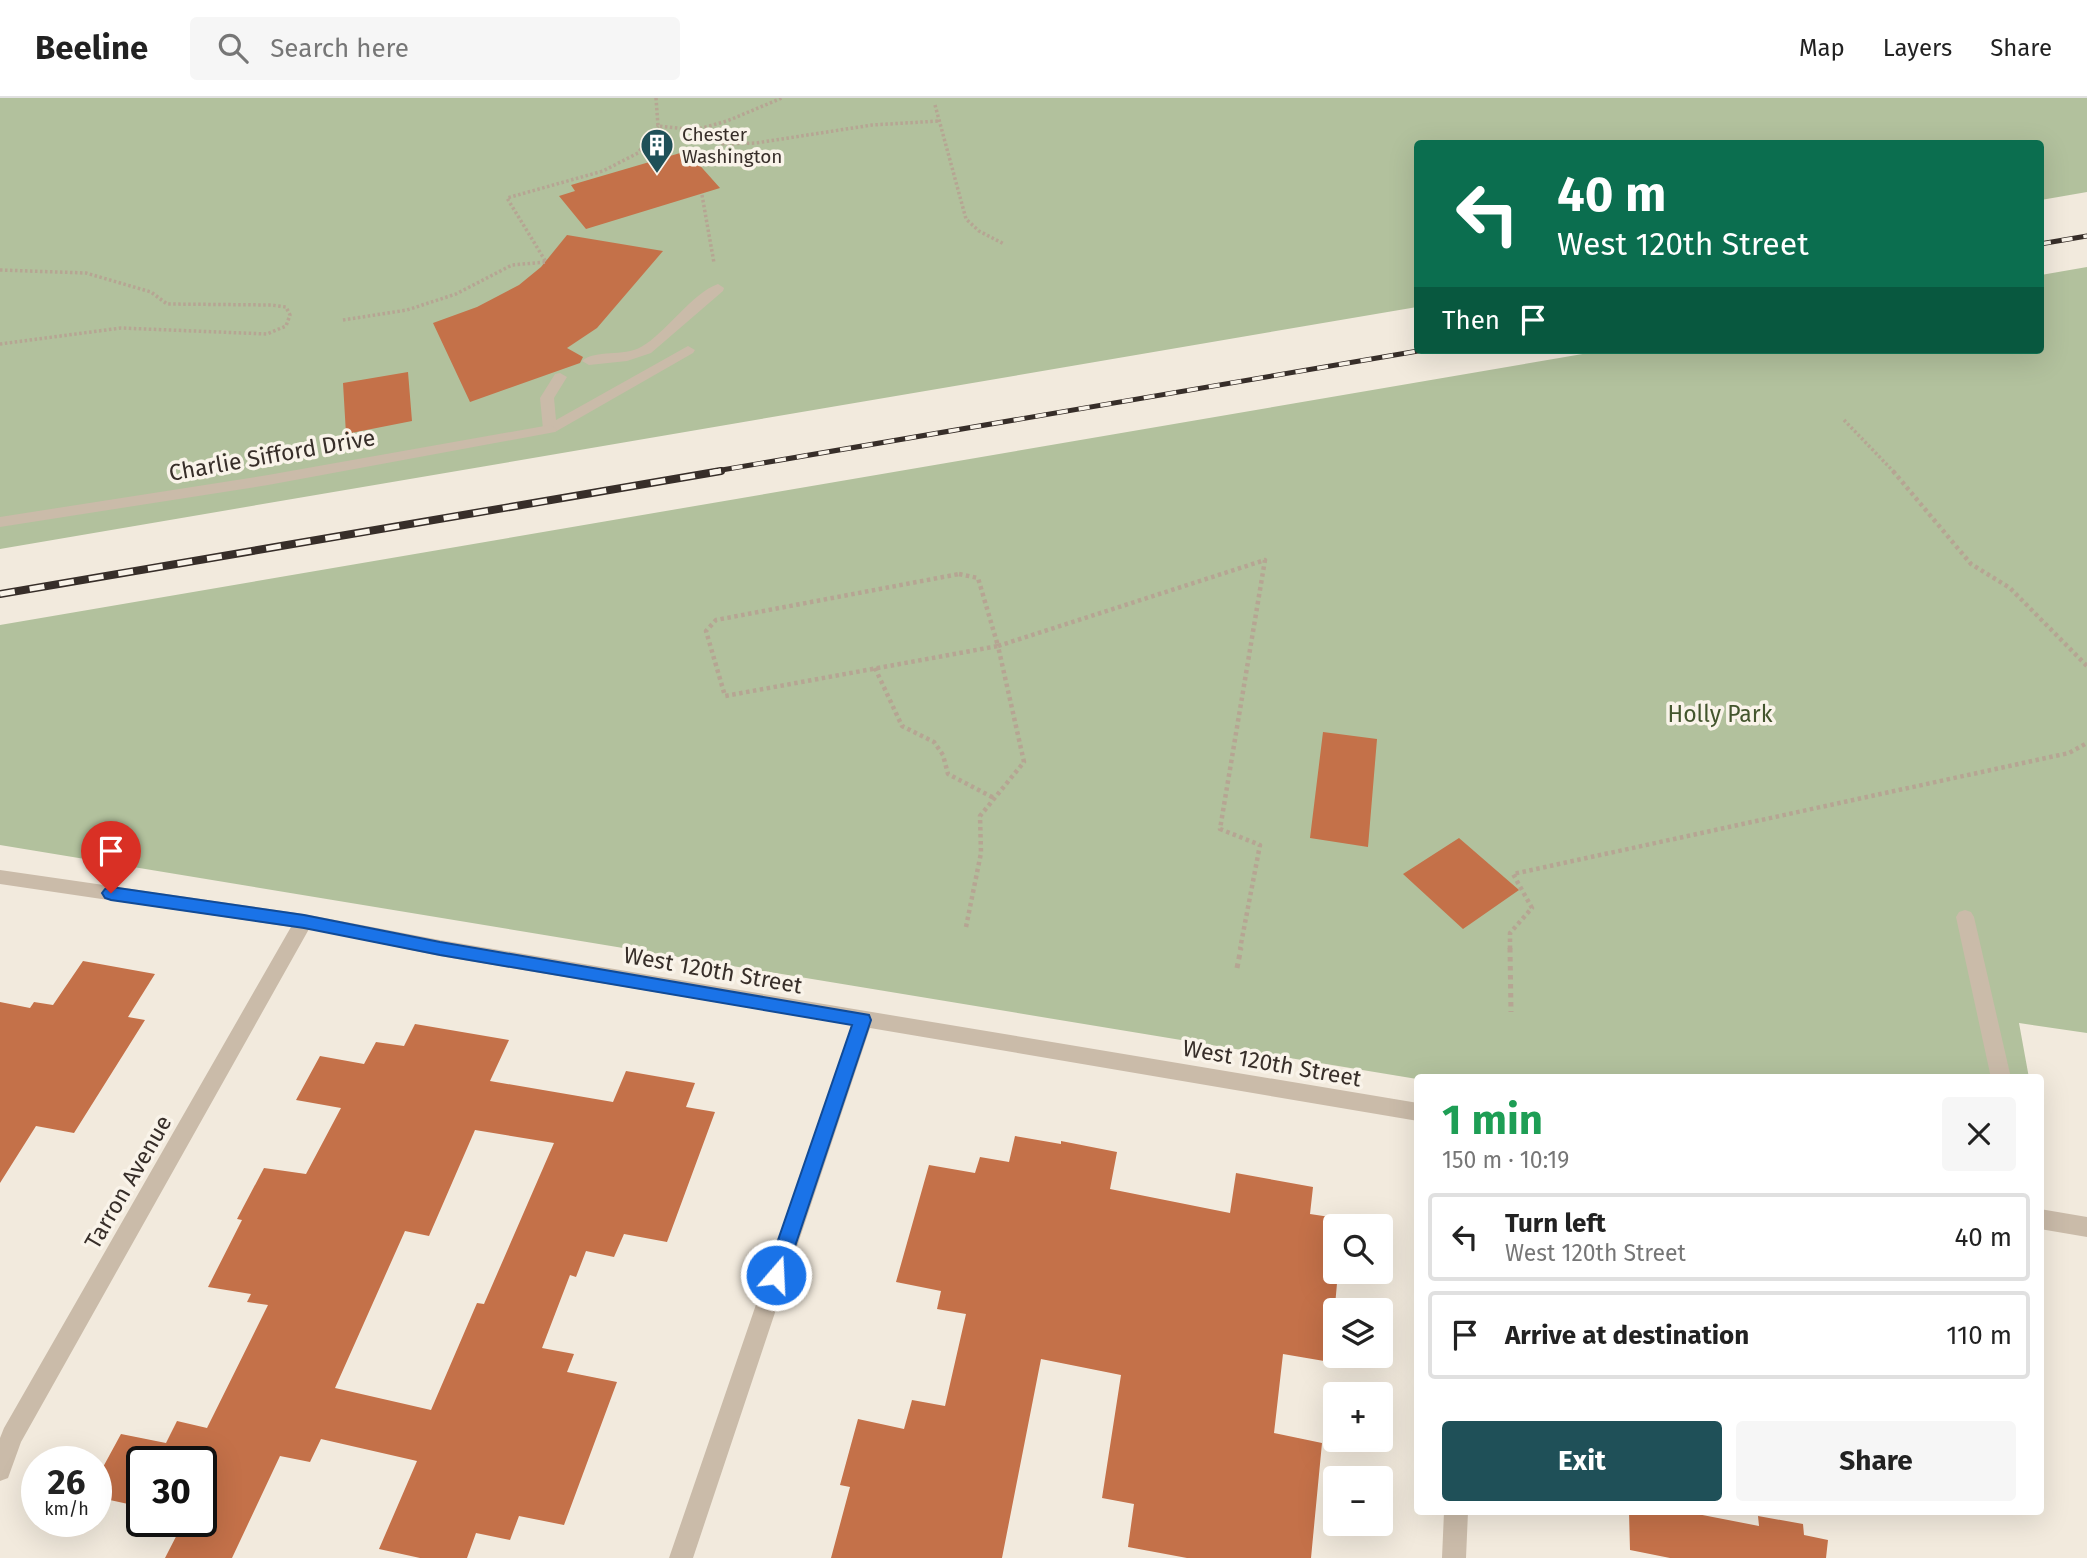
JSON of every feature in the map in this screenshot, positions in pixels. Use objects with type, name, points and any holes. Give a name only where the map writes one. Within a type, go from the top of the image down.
[{"type":"street","points":[[589,361],[626,357],[646,350],[718,288]]},
{"type":"street","name":"Charlie Sifford Drive","points":[[0,522],[268,480],[551,429],[688,350]]},
{"type":"street","points":[[551,429],[547,398],[561,377]]},
{"type":"street","name":"West 120th Street","points":[[0,877],[304,921],[440,948],[1414,1111]]},
{"type":"street","points":[[1965,916],[2000,1074]]},
{"type":"street","name":"Tarron Avenue","points":[[0,1470],[19,1424],[304,921]]},
{"type":"street","points":[[681,1558],[863,1020]]},
{"type":"street","points":[[2044,1220],[2087,1227]]},
{"type":"street","points":[[1454,1558],[1455,1515]]},
{"type":"path","points":[[343,320],[407,310],[456,294],[512,265],[545,262],[507,198],[603,172],[638,153],[658,126],[656,98]]},
{"type":"path","points":[[695,130],[727,121],[782,98]]},
{"type":"path","points":[[935,105],[967,219],[979,231],[1004,244]]},
{"type":"path","points":[[658,126],[695,130],[724,144],[756,143],[872,125],[939,121]]},
{"type":"path","points":[[702,195],[718,288]]},
{"type":"path","points":[[0,270],[86,273],[151,292],[167,304],[271,305],[286,307],[290,315],[286,326],[267,334],[121,328],[72,332],[0,344]]},
{"type":"path","points":[[1844,420],[1901,480],[1971,564],[2010,588],[2087,666]]},
{"type":"path","points":[[966,927],[981,853],[980,816],[1024,762],[998,646],[978,578],[959,574],[716,620],[706,631],[725,696],[998,646],[1265,560],[1220,829],[1260,845],[1237,968]]},
{"type":"path","points":[[875,668],[902,726],[937,743],[946,756],[948,774],[994,798]]},
{"type":"path","points":[[1511,1012],[1510,933],[1532,908],[1513,874],[2069,753],[2087,743]]},
{"type":"green space","points":[[0,98],[2087,98],[2087,192],[2044,199],[2044,140],[1414,140],[1414,308],[0,549]]},
{"type":"green space","name":"Holly Park","points":[[2087,267],[2087,1033],[2019,1023],[2028,1074],[1414,1074],[1414,1079],[0,845],[0,625],[1583,354],[2044,354],[2044,274]]},
{"type":"building","name":"Chester Washington","points":[[687,151],[720,188],[586,229],[559,196],[575,191],[571,185]]},
{"type":"building","points":[[567,235],[663,251],[597,328],[567,348],[583,357],[580,363],[470,402],[433,323],[477,307],[519,285],[541,267]]},
{"type":"building","points":[[408,372],[412,421],[346,434],[343,383]]},
{"type":"building","points":[[1323,732],[1377,739],[1368,847],[1310,838]]},
{"type":"building","points":[[1459,838],[1519,890],[1463,929],[1403,874]]},
{"type":"building","points":[[83,961],[155,974],[128,1017],[145,1020],[74,1133],[36,1126],[0,1183],[0,1002],[30,1008],[34,1002],[53,1005]]},
{"type":"building","points":[[415,1024],[509,1040],[490,1081],[613,1102],[626,1071],[695,1083],[686,1107],[715,1112],[667,1242],[624,1234],[614,1257],[586,1251],[576,1277],[570,1275],[542,1348],[574,1354],[567,1372],[617,1382],[564,1525],[519,1516],[510,1540],[476,1533],[467,1558],[420,1558],[379,1549],[417,1461],[321,1439],[310,1462],[280,1456],[232,1558],[165,1558],[176,1537],[217,1537],[217,1446],[126,1446],[126,1504],[112,1500],[112,1451],[121,1434],[166,1443],[177,1421],[207,1428],[268,1305],[247,1302],[251,1294],[208,1287],[242,1220],[237,1219],[264,1168],[306,1174],[341,1108],[296,1100],[320,1056],[364,1064],[376,1042],[404,1046]],"holes":[[[475,1130],[554,1143],[484,1304],[477,1303],[431,1410],[335,1388],[405,1231],[429,1236]]]},
{"type":"building","points":[[1015,1136],[1061,1144],[1061,1141],[1117,1152],[1110,1189],[1230,1213],[1236,1173],[1313,1187],[1310,1214],[1323,1216],[1323,1284],[1337,1284],[1336,1298],[1323,1298],[1323,1361],[1283,1354],[1274,1433],[1322,1443],[1311,1558],[1187,1558],[1128,1547],[1134,1504],[1102,1498],[1121,1375],[1041,1359],[1002,1558],[831,1558],[850,1487],[840,1485],[858,1419],[904,1429],[912,1400],[945,1406],[966,1314],[937,1309],[941,1291],[896,1282],[929,1165],[975,1173],[980,1157],[1009,1162]]},
{"type":"building","points":[[1629,1515],[1702,1515],[1759,1526],[1758,1516],[1803,1524],[1804,1535],[1828,1540],[1826,1558],[1670,1558],[1630,1550]]},
{"type":"railway","points":[[2044,243],[2087,236]]},
{"type":"railway","points":[[710,472],[1414,352]]},
{"type":"railway","points":[[0,594],[721,471]]},
{"type":"place","name":"Chester Washington","points":[[657,175]]},
{"type":"route","points":[[111,893],[304,921],[440,948],[863,1020],[776,1275]]}]
